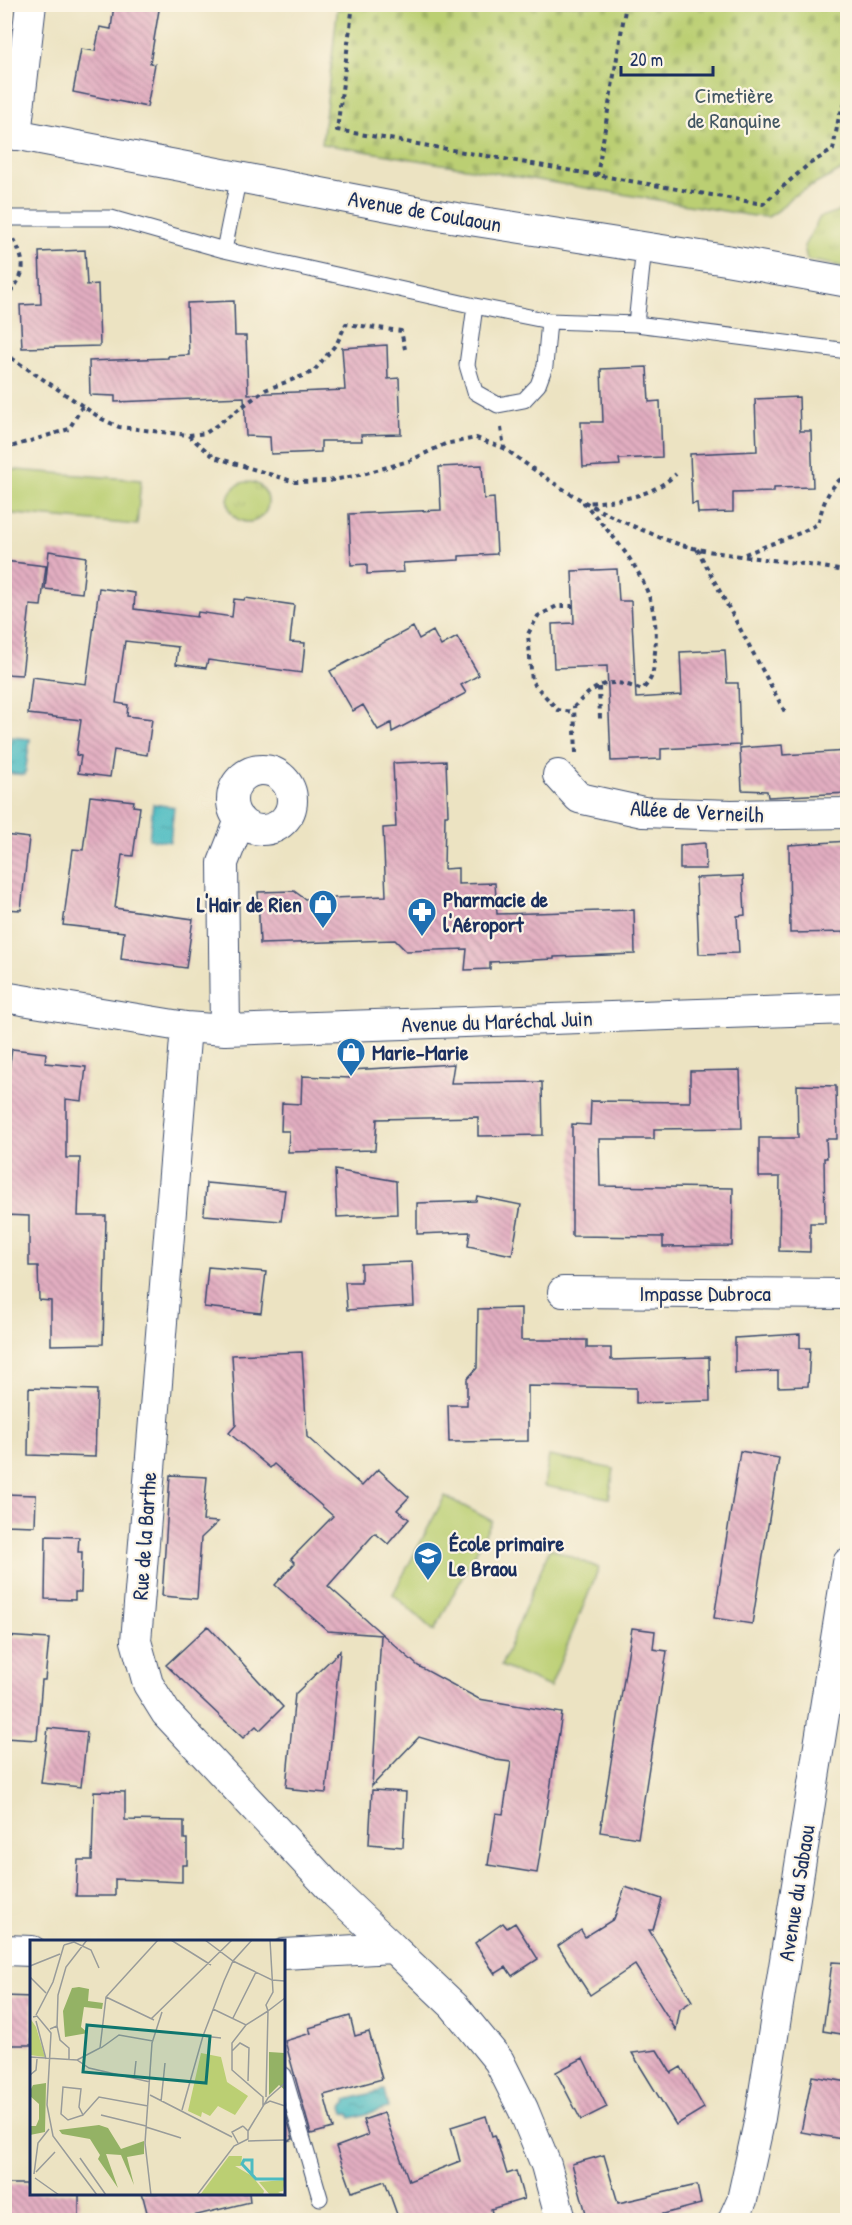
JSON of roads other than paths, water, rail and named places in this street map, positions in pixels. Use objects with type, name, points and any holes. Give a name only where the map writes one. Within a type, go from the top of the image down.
[{"type":"street","points":[[10,133],[31,4]]},
{"type":"street","name":"Avenue de Coulaoun","points":[[10,133],[425,213],[848,282]]},
{"type":"street","name":"Allée de Verneilh","points":[[558,775],[579,798],[643,812],[731,815],[848,813]]},
{"type":"street","points":[[225,1030],[223,862],[240,820]]},
{"type":"street","name":"Avenue du Maréchal Juin","points":[[4,997],[186,1027],[225,1030],[848,1010]]},
{"type":"street","name":"Rue de la Barthe","points":[[186,1027],[136,1641],[148,1684],[166,1713],[336,1894],[454,2006],[499,2061],[523,2109],[546,2165],[561,2220]]},
{"type":"street","name":"Impasse Dubroca","points":[[563,1292],[848,1294]]},
{"type":"street","name":"Avenue du Sabaou","points":[[733,2220],[742,2200],[760,2118],[848,1563]]},
{"type":"street","points":[[285,1954],[393,1948]]},
{"type":"street","points":[[4,1950],[30,1950]]},
{"type":"lane","points":[[224,250],[239,176]]},
{"type":"lane","points":[[7,223],[111,218],[224,250],[549,321],[636,324],[848,351]]},
{"type":"lane","points":[[636,324],[644,247]]},
{"type":"lane","points":[[475,306],[467,365],[475,392],[498,405],[525,400],[538,385],[546,366],[549,321]]},
{"type":"lane","points":[[285,2078],[320,2198]]},
{"type":"water","points":[[11,737],[30,739],[25,775],[7,773]]},
{"type":"water","points":[[153,804],[174,807],[170,842],[149,839]]},
{"type":"water","points":[[384,2090],[388,2108],[351,2118],[350,2114],[344,2113],[342,2107],[347,2102],[346,2100]]},
{"type":"place","name":"L'Hair de Rien","points":[[323,930]]},
{"type":"place","name":"Pharmacie de l'Aéroport","points":[[422,938]]},
{"type":"place","name":"Marie-Marie","points":[[351,1078]]},
{"type":"place","name":"École primaire Le Braou","points":[[428,1582]]},
{"type":"park label","name":"Cimetière de Ranquine","points":[[734,108]]}]
